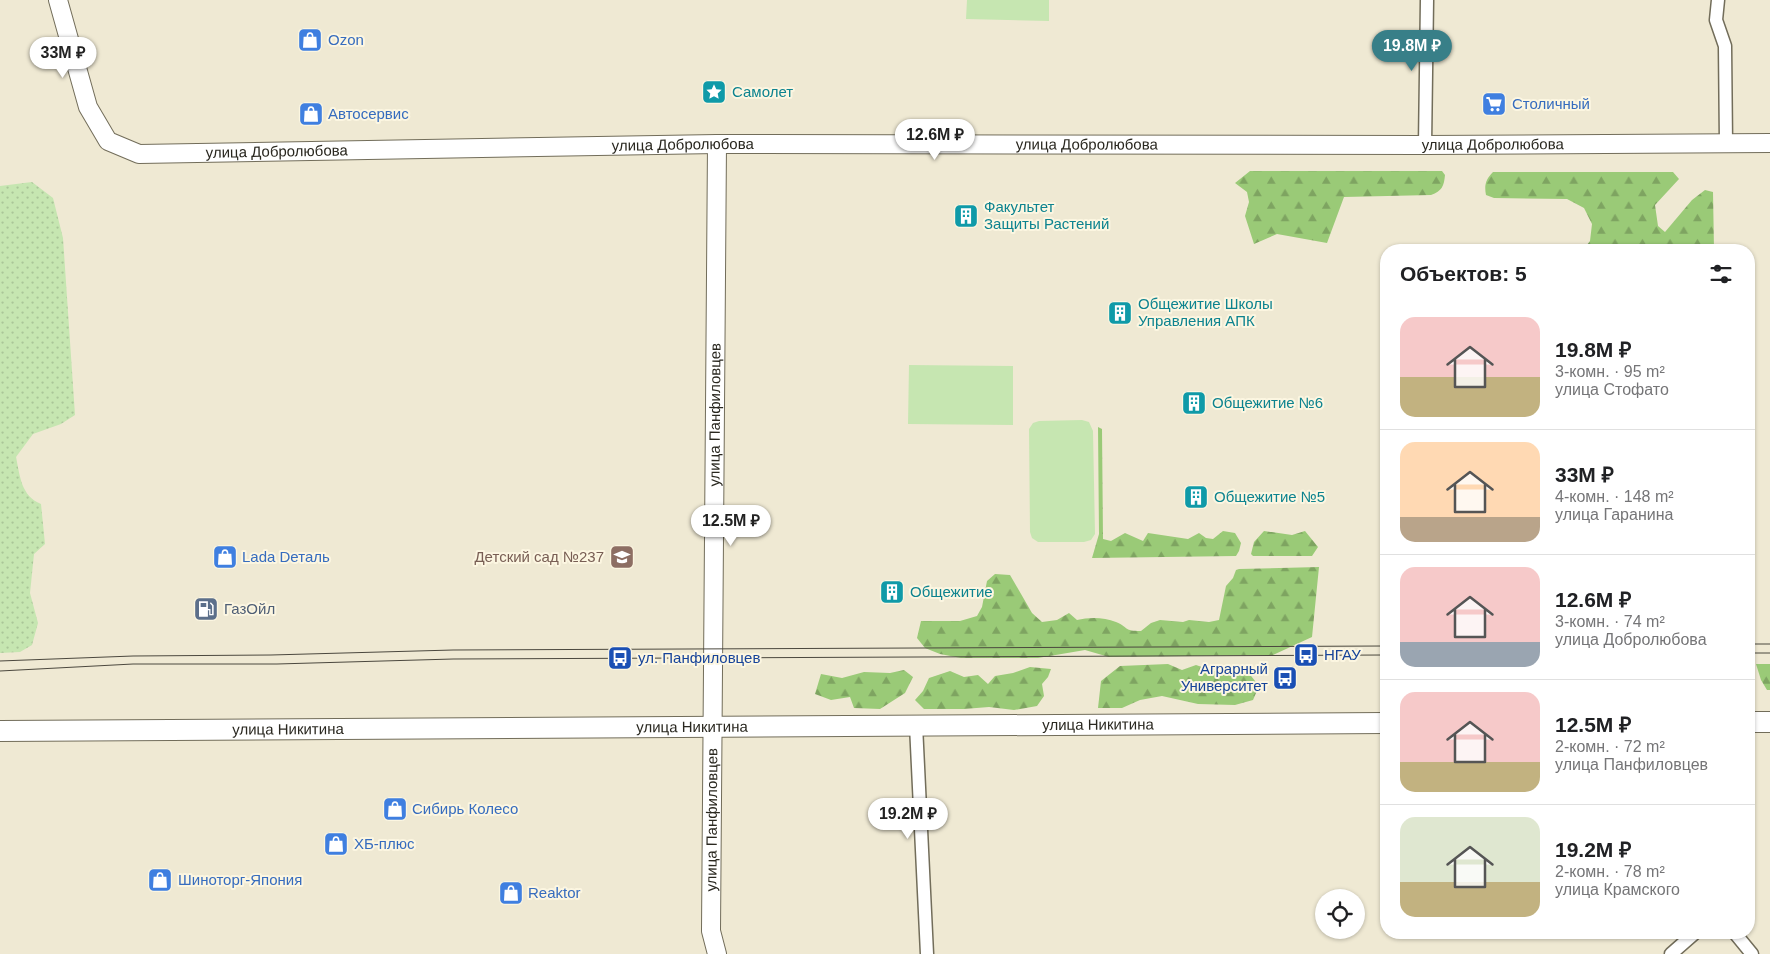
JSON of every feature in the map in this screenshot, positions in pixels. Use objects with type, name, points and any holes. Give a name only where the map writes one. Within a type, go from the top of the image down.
[{"type":"main road","points":[[1755,722],[1770,722]]},
{"type":"main road","name":"улица Никитина","points":[[0,731],[1380,723]]},
{"type":"street","name":"улица Добролюбова","points":[[58,0],[88,107],[108,141],[139,154],[717,144],[1425,145],[1770,143]]},
{"type":"street","points":[[1425,145],[1427,0]]},
{"type":"street","points":[[1718,0],[1716,20],[1725,46],[1726,144]]},
{"type":"street","name":"улица Панфиловцев","points":[[717,144],[711,931],[717,954]]},
{"type":"street","points":[[916,725],[928,954]]},
{"type":"street","points":[[1671,954],[1688,939]]},
{"type":"street","points":[[1740,939],[1752,954]]},
{"type":"green space","points":[[967,0],[1049,0],[1049,21],[966,19]]},
{"type":"green space","points":[[1250,171],[1442,171],[1445,175],[1442,188],[1431,195],[1344,197],[1327,243],[1277,234],[1254,244],[1245,216],[1249,202],[1247,192],[1235,183]]},
{"type":"green space","points":[[1493,172],[1673,172],[1679,179],[1655,205],[1658,226],[1665,232],[1692,200],[1705,190],[1713,192],[1714,244],[1588,244],[1590,241],[1592,224],[1584,208],[1567,199],[1494,198],[1486,195],[1486,182]]},
{"type":"green space","points":[[32,182],[53,198],[63,238],[75,415],[61,424],[33,434],[16,457],[20,478],[25,491],[41,504],[45,544],[34,554],[30,593],[38,623],[32,645],[20,652],[0,653],[0,186]]},
{"type":"green space","points":[[909,365],[1013,366],[1013,425],[908,424]]},
{"type":"green space","points":[[1082,420],[1089,422],[1093,431],[1095,534],[1091,540],[1084,542],[1038,542],[1032,538],[1030,532],[1029,429],[1033,423],[1039,421]]},
{"type":"green space","points":[[1098,427],[1102,429],[1103,539],[1111,541],[1125,533],[1143,541],[1148,533],[1188,539],[1199,533],[1206,538],[1213,539],[1223,531],[1235,533],[1241,543],[1236,556],[1092,558],[1099,534]]},
{"type":"green space","points":[[1264,531],[1292,535],[1305,531],[1318,547],[1312,556],[1253,556],[1251,554],[1254,542]]},
{"type":"green space","points":[[1319,567],[1312,637],[1273,655],[1109,657],[1085,650],[1038,658],[961,658],[940,654],[925,648],[917,638],[921,621],[960,621],[977,616],[982,607],[987,581],[995,574],[1010,575],[1032,613],[1042,622],[1057,620],[1069,613],[1077,620],[1102,618],[1116,622],[1129,630],[1141,631],[1151,623],[1160,620],[1209,622],[1219,620],[1226,586],[1233,578],[1236,570]]},
{"type":"green space","points":[[1168,664],[1182,670],[1196,665],[1214,671],[1228,665],[1244,667],[1259,686],[1253,700],[1235,705],[1198,704],[1162,696],[1140,700],[1122,708],[1098,708],[1101,681],[1120,666]]},
{"type":"green space","points":[[1756,664],[1770,664],[1770,690],[1767,690],[1761,680]]},
{"type":"green space","points":[[1030,667],[1051,669],[1048,677],[1042,684],[1044,696],[1037,706],[1014,710],[989,707],[924,709],[915,700],[923,691],[929,678],[950,671],[964,677],[978,675],[988,684],[995,676],[1013,673]]},
{"type":"green space","points":[[904,670],[913,677],[905,693],[880,709],[854,708],[850,697],[831,700],[815,694],[821,674],[842,678],[864,672],[890,673]]},
{"type":"tram line","points":[[1755,644],[1770,644]]},
{"type":"tram line","points":[[0,661],[133,656],[271,655],[453,650],[1380,646]]},
{"type":"tram line","points":[[1755,653],[1770,653]]},
{"type":"tram line","points":[[0,671],[133,664],[277,664],[453,659],[1380,655]]},
{"type":"place","name":"Ozon","points":[[310,40]]},
{"type":"place","name":"Самолет","points":[[714,92]]},
{"type":"place","name":"Столичный","points":[[1494,104]]},
{"type":"place","name":"Автосервис","points":[[311,114]]},
{"type":"place","name":"Факультет Защиты Растений","points":[[966,216]]},
{"type":"place","name":"Общежитие Школы Управления АПК","points":[[1120,313]]},
{"type":"place","name":"Общежитие №6","points":[[1194,403]]},
{"type":"place","name":"Общежитие №5","points":[[1196,497]]},
{"type":"place","name":"Lada Dеталь","points":[[225,557]]},
{"type":"place","name":"Детский сад №237","points":[[622,557]]},
{"type":"place","name":"Общежитие","points":[[892,592]]},
{"type":"place","name":"ГазОйл","points":[[206,609]]},
{"type":"place","name":"НГАУ","points":[[1306,655]]},
{"type":"place","name":"ул. Панфиловцев","points":[[620,658]]},
{"type":"place","name":"Аграрный Университет","points":[[1285,678]]},
{"type":"place","name":"Сибирь Колесо","points":[[395,809]]},
{"type":"place","name":"ХБ-плюс","points":[[336,844]]},
{"type":"place","name":"Шиноторг-Япония","points":[[160,880]]},
{"type":"place","name":"Reaktor","points":[[511,893]]}]
